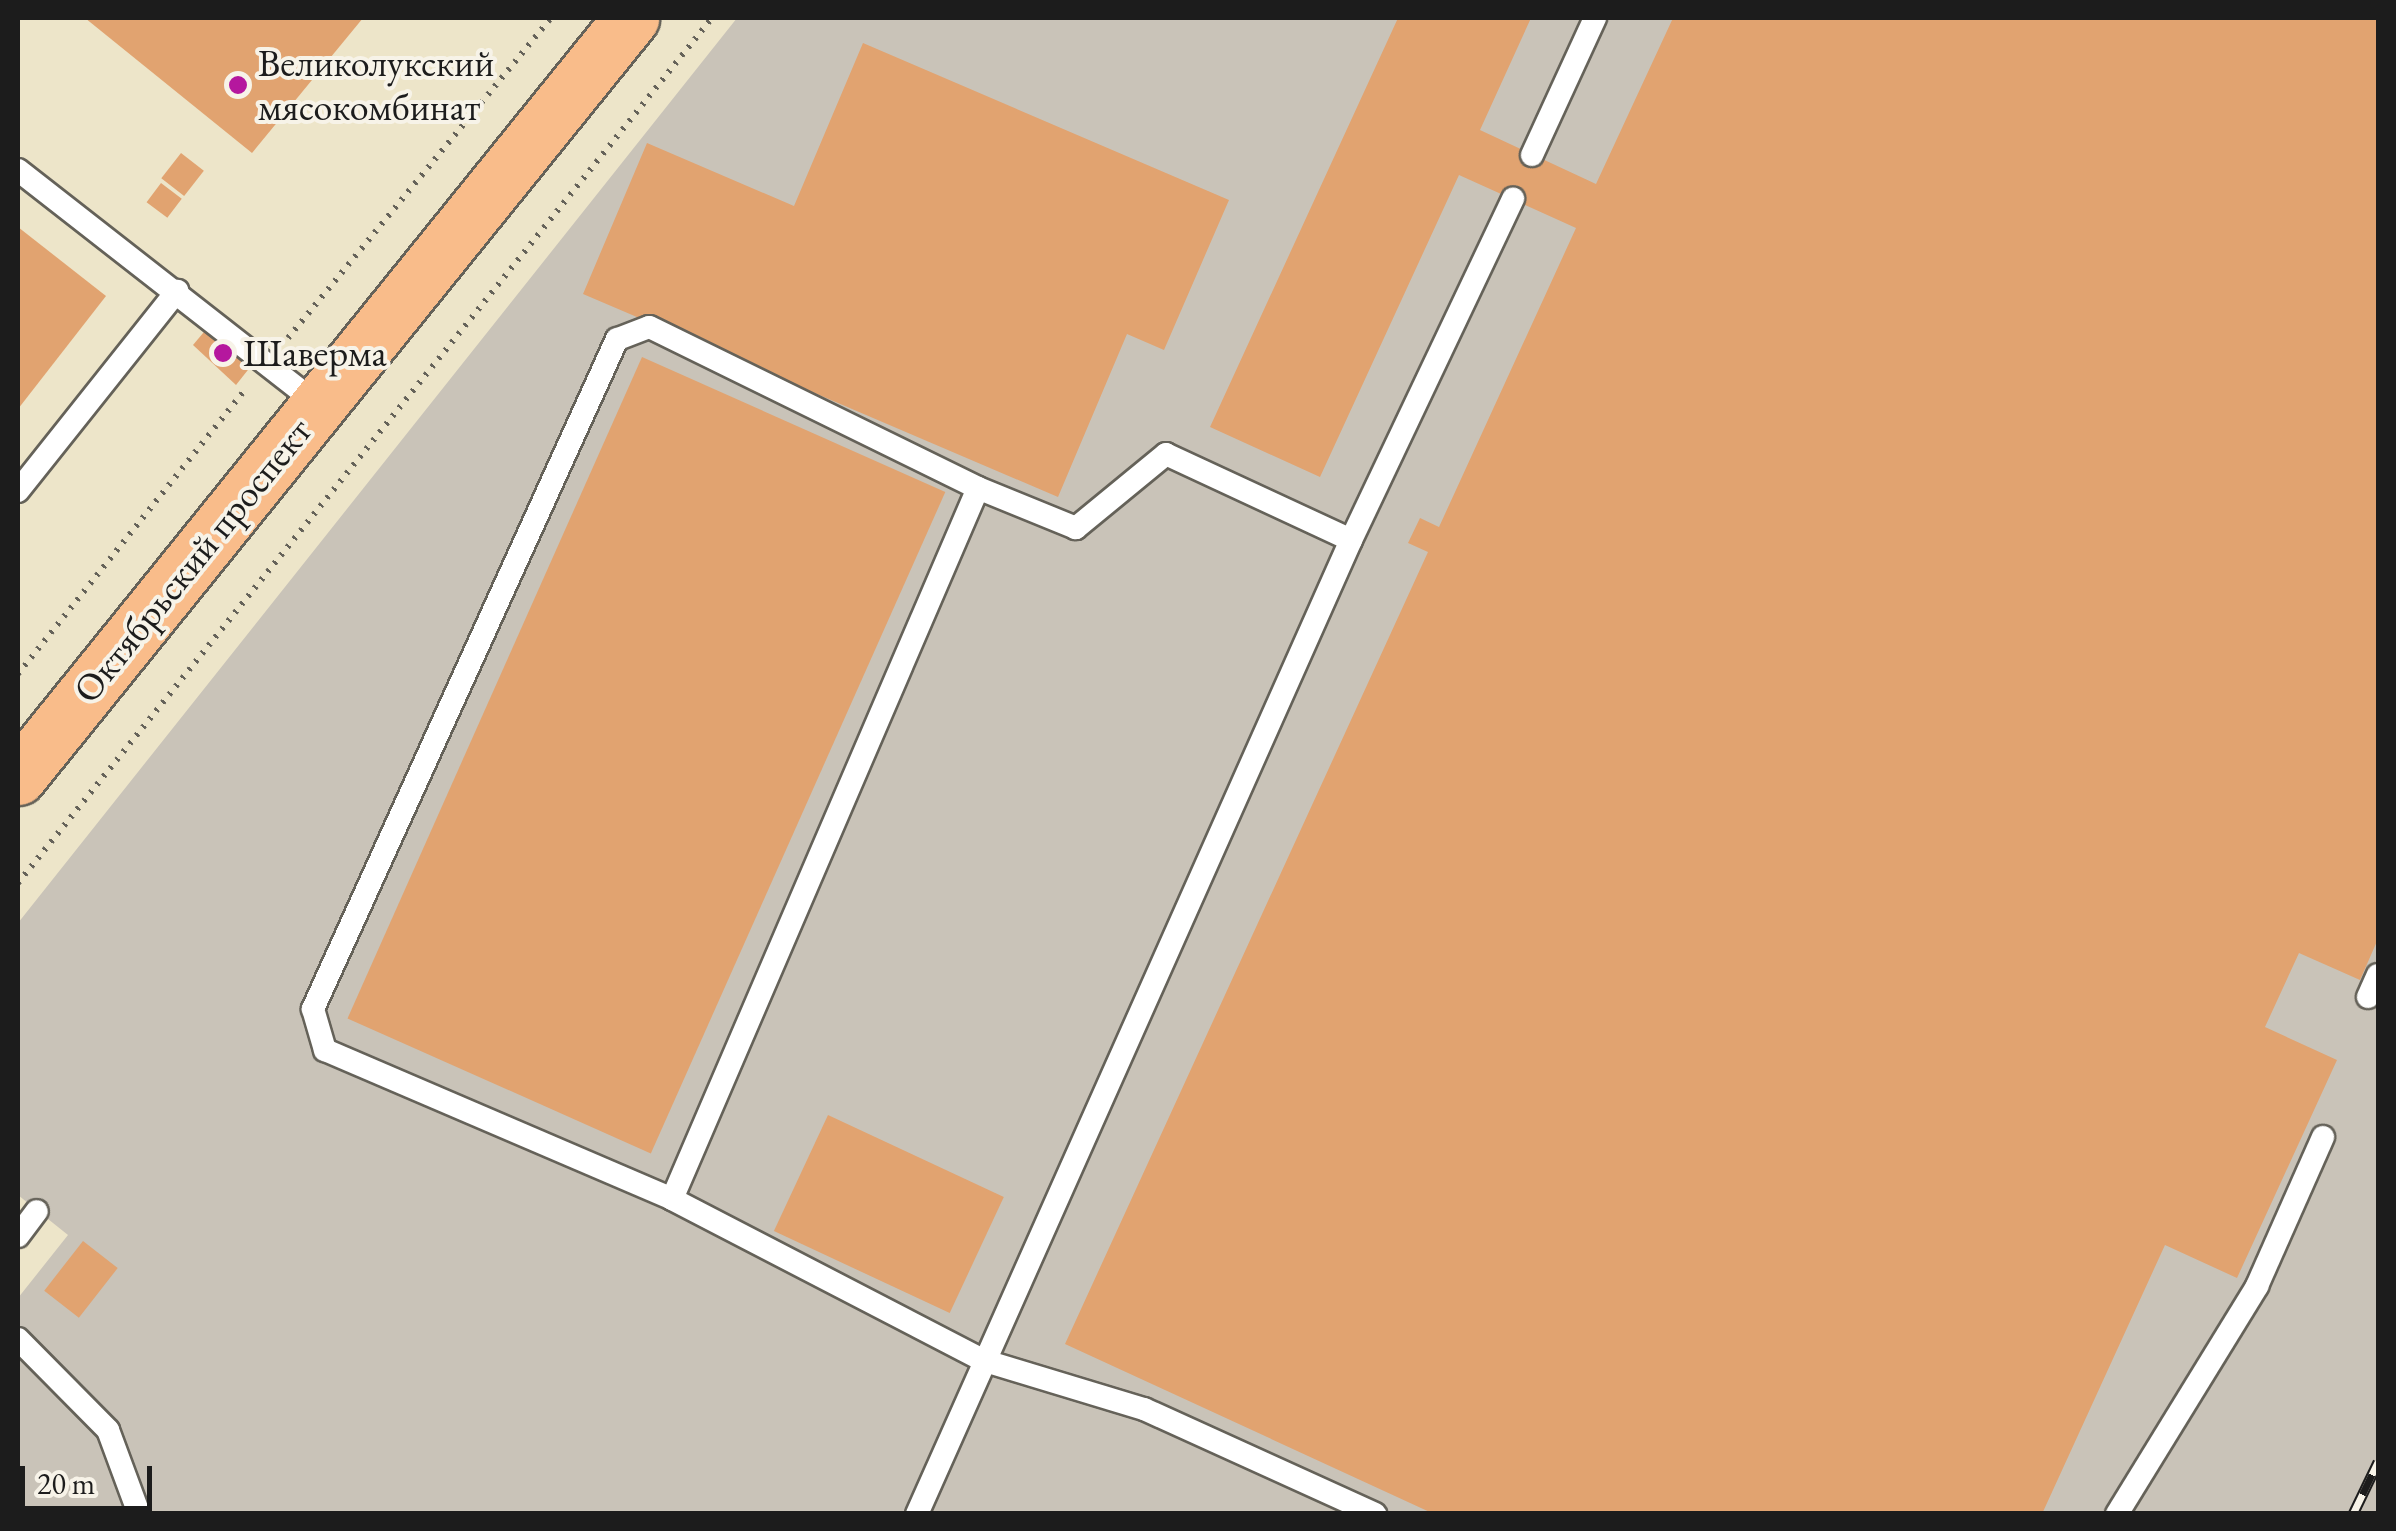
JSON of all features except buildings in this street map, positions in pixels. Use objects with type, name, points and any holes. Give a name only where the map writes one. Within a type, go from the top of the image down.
[{"type":"main road","name":"Октябрьский проспект","points":[[18,777],[631,18]]},
{"type":"lane","points":[[1532,154],[1594,18]]},
{"type":"lane","points":[[18,170],[317,404]]},
{"type":"lane","points":[[918,1514],[1351,540],[1512,199]]},
{"type":"lane","points":[[18,491],[177,291]]},
{"type":"lane","points":[[1351,540],[1166,454],[1076,528],[978,488],[649,327],[617,338],[313,1010],[325,1050],[672,1199],[985,1361],[1144,1408],[1375,1514]]},
{"type":"lane","points":[[672,1199],[978,488]]},
{"type":"lane","points":[[2368,997],[2378,975]]},
{"type":"lane","points":[[2117,1514],[2257,1286],[2323,1137]]},
{"type":"lane","points":[[18,1236],[38,1210]]},
{"type":"lane","points":[[18,1339],[108,1430],[139,1514]]},
{"type":"path","points":[[18,883],[712,18]]},
{"type":"shaded area","points":[[737,18],[2378,18],[2378,1513],[18,1513],[18,1298],[68,1235],[18,1195],[18,923]]},
{"type":"railway","points":[[2353,1514],[2378,1462]]},
{"type":"place","name":"Великолукский мясокомбинат","points":[[238,85]]},
{"type":"place","name":"Шаверма","points":[[223,353]]}]
